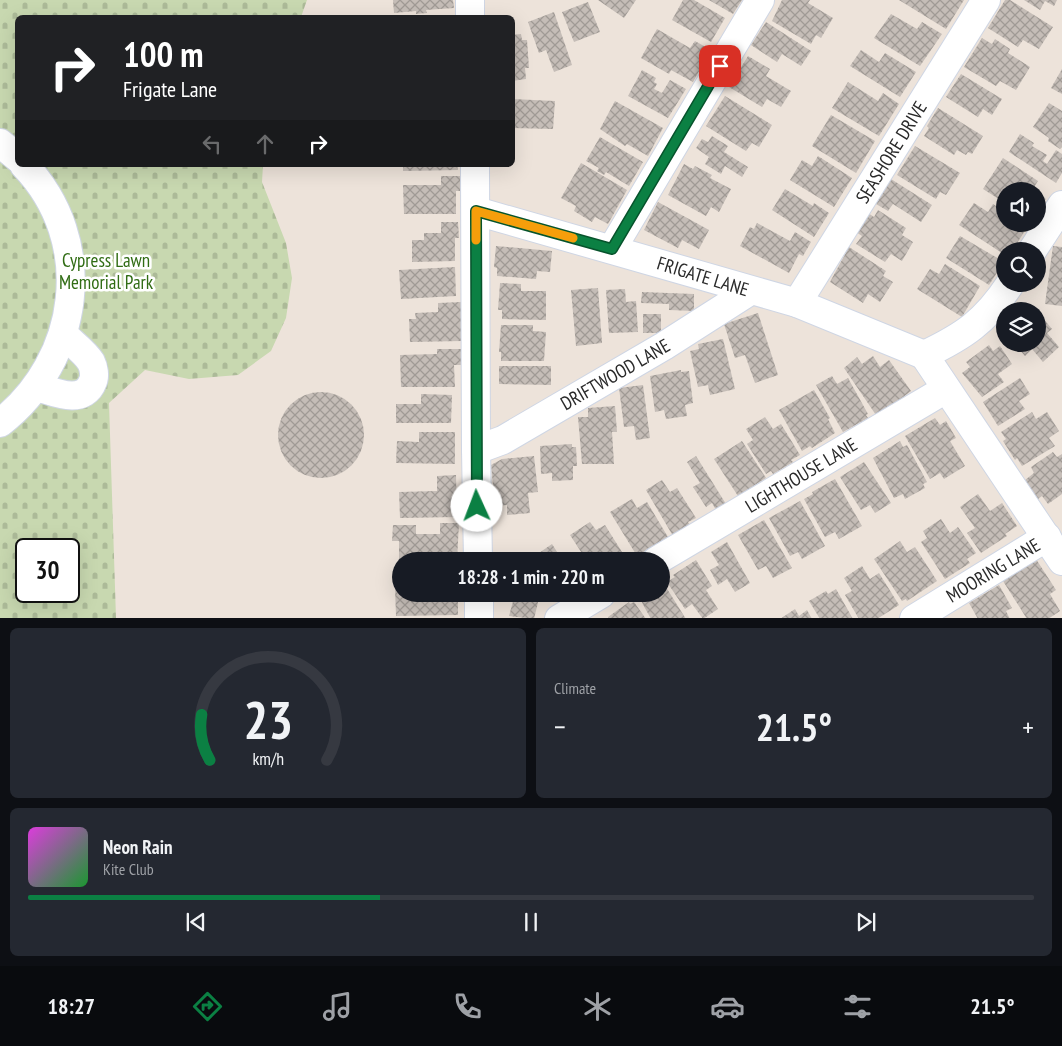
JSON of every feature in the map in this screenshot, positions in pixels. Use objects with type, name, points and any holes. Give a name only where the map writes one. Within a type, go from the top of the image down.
[{"type":"street","points":[[612,249],[760,0]]},
{"type":"street","name":"SEASHORE DRIVE","points":[[797,303],[986,0]]},
{"type":"street","points":[[0,143],[15,156]]},
{"type":"street","points":[[0,423],[27,399],[48,369],[63,334],[71,298],[71,279],[62,230],[43,189],[26,167]]},
{"type":"street","points":[[475,167],[478,552]]},
{"type":"street","points":[[1038,242],[1062,205]]},
{"type":"street","name":"FRIGATE LANE","points":[[476,211],[797,303],[924,355]]},
{"type":"street","name":"DRIFTWOOD LANE","points":[[476,450],[511,435],[664,346],[750,291]]},
{"type":"street","points":[[1004,292],[979,324],[952,342],[924,355],[1062,561]]},
{"type":"street","points":[[37,387],[69,396],[78,396],[90,387],[94,379],[91,362],[63,334]]},
{"type":"street","name":"LIGHTHOUSE LANE","points":[[670,553],[946,389]]},
{"type":"street","name":"MOORING LANE","points":[[914,618],[1046,537]]},
{"type":"street","points":[[479,602],[479,618]]},
{"type":"street","points":[[559,618],[587,602]]},
{"type":"green space","name":"Cypress Lawn Memorial Park","points":[[0,0],[307,0],[302,15],[15,15],[15,167],[263,167],[262,182],[286,243],[292,278],[286,318],[271,351],[238,375],[189,379],[145,370],[109,403],[116,618],[0,618]]},
{"type":"building","points":[[393,0],[453,0],[454,8],[426,10],[427,13],[416,14],[416,11],[394,13]]},
{"type":"building","points":[[598,0],[636,0],[624,18]]},
{"type":"building","points":[[683,0],[694,0],[725,18],[711,42],[672,20]]},
{"type":"building","points":[[709,0],[742,0],[733,14]]},
{"type":"building","points":[[782,0],[810,0],[808,3],[833,18],[821,38],[816,35],[811,44],[772,21]]},
{"type":"building","points":[[899,0],[964,0],[946,29]]},
{"type":"building","points":[[1005,0],[1010,0],[1053,27],[1039,49],[1023,40],[1018,47],[988,28]]},
{"type":"building","points":[[1024,0],[1057,0],[1054,6],[1045,1],[1040,10]]},
{"type":"building","points":[[588,2],[600,32],[574,42],[562,12]]},
{"type":"building","points":[[554,12],[572,65],[554,72],[546,50],[539,53],[528,22]]},
{"type":"building","points":[[891,14],[917,29],[922,22],[942,34],[920,66],[874,38]]},
{"type":"building","points":[[766,22],[811,51],[801,66],[782,54],[777,62],[751,45]]},
{"type":"building","points":[[657,29],[690,48],[695,41],[711,50],[693,82],[671,70],[669,74],[641,58]]},
{"type":"building","points":[[521,34],[522,40],[527,40],[529,68],[525,68],[526,79],[515,81],[515,35]]},
{"type":"building","points":[[982,38],[992,44],[995,39],[1010,49],[1008,53],[1030,67],[1016,90],[1000,81],[996,86],[964,67]]},
{"type":"building","points":[[861,50],[879,62],[885,53],[916,72],[900,97],[850,66]]},
{"type":"building","points":[[748,56],[770,69],[766,76],[791,91],[781,107],[767,99],[762,107],[729,87]]},
{"type":"building","points":[[1062,69],[1062,94],[1051,88]]},
{"type":"building","points":[[642,70],[656,78],[654,82],[657,84],[654,89],[662,93],[670,80],[686,89],[668,118],[628,96]]},
{"type":"building","points":[[961,74],[1002,99],[992,115],[983,109],[978,117],[946,97]]},
{"type":"building","points":[[848,82],[878,101],[883,93],[899,104],[879,136],[832,108]]},
{"type":"building","points":[[725,96],[772,125],[759,147],[752,143],[746,151],[706,126]]},
{"type":"building","points":[[515,99],[555,101],[553,129],[515,128]]},
{"type":"building","points":[[615,101],[663,128],[648,156],[627,144],[625,146],[600,129]]},
{"type":"building","points":[[1049,103],[1062,111],[1062,147],[1060,149],[1048,141],[1049,138],[1033,127]]},
{"type":"building","points":[[938,108],[983,136],[972,154],[968,152],[966,155],[957,150],[954,155],[924,136],[929,128],[927,126]]},
{"type":"building","points":[[831,115],[875,141],[856,173],[812,146]]},
{"type":"building","points":[[1020,134],[1034,143],[1032,146],[1047,155],[1043,161],[1047,164],[1056,150],[1062,154],[1062,173],[1056,183],[1009,152]]},
{"type":"building","points":[[712,136],[728,146],[724,152],[748,167],[742,177],[725,166],[721,174],[705,164],[709,157],[696,148],[702,139],[708,142]]},
{"type":"building","points":[[600,137],[643,162],[629,186],[606,172],[604,175],[597,171],[599,168],[586,161]]},
{"type":"building","points":[[915,146],[960,173],[946,195],[940,192],[936,199],[897,175]]},
{"type":"building","points":[[818,156],[852,178],[834,207],[790,180],[802,160],[812,166]]},
{"type":"building","points":[[1003,158],[1038,181],[996,182],[996,197],[983,189]]},
{"type":"building","points":[[581,163],[627,190],[608,224],[595,217],[592,222],[574,211],[576,206],[561,198]]},
{"type":"building","points":[[684,164],[693,169],[695,166],[712,175],[710,178],[731,189],[719,212],[711,207],[706,216],[668,195]]},
{"type":"building","points":[[403,167],[457,167],[458,170],[403,171]]},
{"type":"building","points":[[441,176],[460,176],[460,191],[456,191],[456,214],[404,214],[403,185],[441,185]]},
{"type":"building","points":[[891,179],[932,205],[921,222],[893,204],[888,211],[876,204]]},
{"type":"building","points":[[785,189],[813,206],[814,203],[829,213],[814,237],[772,210]]},
{"type":"building","points":[[658,202],[709,230],[699,249],[682,240],[678,248],[644,230]]},
{"type":"building","points":[[974,203],[988,212],[993,204],[996,206],[996,232],[1024,232],[1018,242],[996,242],[996,249],[959,225]]},
{"type":"building","points":[[878,210],[906,228],[902,235],[913,242],[902,261],[891,254],[885,262],[856,244],[862,236],[856,232],[868,213],[874,217]]},
{"type":"building","points":[[441,222],[458,222],[459,238],[455,238],[455,261],[412,262],[412,240],[424,240],[424,233],[441,233]]},
{"type":"building","points":[[757,223],[790,241],[795,232],[811,242],[803,256],[799,254],[789,273],[740,246],[750,227],[754,229]]},
{"type":"building","points":[[960,236],[996,257],[996,274],[989,285],[946,258]]},
{"type":"building","points":[[496,246],[552,251],[550,272],[537,271],[536,279],[497,276],[497,268],[494,267]]},
{"type":"building","points":[[1053,246],[1062,247],[1062,306],[1046,304]]},
{"type":"building","points":[[849,247],[886,271],[883,276],[893,282],[880,302],[868,294],[863,303],[830,282]]},
{"type":"building","points":[[945,264],[980,286],[962,317],[917,289],[930,269],[939,274]]},
{"type":"building","points":[[455,267],[456,296],[401,299],[399,270]]},
{"type":"building","points":[[500,283],[521,284],[521,291],[546,291],[546,320],[502,319],[502,310],[498,310]]},
{"type":"building","points":[[598,288],[602,343],[576,346],[571,290]]},
{"type":"building","points":[[625,289],[626,302],[636,301],[638,332],[609,333],[606,290]]},
{"type":"building","points":[[642,292],[694,294],[694,311],[669,310],[669,304],[641,303]]},
{"type":"building","points":[[461,302],[462,341],[410,342],[409,319],[416,319],[415,313],[438,312],[438,303]]},
{"type":"building","points":[[758,313],[778,375],[755,383],[745,355],[735,358],[724,324]]},
{"type":"building","points":[[643,314],[661,314],[661,333],[643,333]]},
{"type":"building","points":[[1046,322],[1052,329],[1047,333],[1059,347],[1043,362],[1035,352],[1046,352]]},
{"type":"building","points":[[501,325],[533,325],[533,331],[546,332],[544,361],[501,361],[501,352],[499,352]]},
{"type":"building","points":[[723,339],[735,389],[710,395],[708,385],[698,387],[690,351],[699,349],[698,344]]},
{"type":"building","points":[[989,345],[993,351],[996,349],[996,352],[1004,352],[1012,364],[998,374],[1004,382],[982,397],[962,373],[970,367],[966,362]]},
{"type":"building","points":[[437,349],[462,349],[462,365],[454,365],[455,387],[401,387],[400,355],[437,354]]},
{"type":"building","points":[[873,356],[880,367],[889,360],[911,391],[902,398],[903,400],[878,418],[844,368],[857,357],[862,364]]},
{"type":"building","points":[[499,366],[551,366],[551,385],[499,384]]},
{"type":"building","points":[[681,370],[681,372],[689,371],[693,403],[685,405],[687,416],[666,419],[664,410],[655,412],[650,376]]},
{"type":"building","points":[[832,376],[837,384],[848,378],[868,414],[866,415],[868,418],[843,432],[816,385]]},
{"type":"building","points":[[1020,378],[1030,394],[1019,401],[1025,409],[998,426],[983,402]]},
{"type":"building","points":[[643,385],[650,438],[636,440],[634,426],[624,427],[619,388]]},
{"type":"building","points":[[814,390],[830,418],[828,419],[835,433],[812,448],[810,446],[802,451],[779,410]]},
{"type":"building","points":[[313,392],[329,392],[338,395],[352,404],[361,418],[364,435],[361,452],[352,466],[338,475],[329,478],[313,478],[297,471],[285,459],[278,443],[278,427],[285,411],[297,399]]},
{"type":"building","points":[[421,394],[452,395],[451,423],[396,423],[396,404],[421,404]]},
{"type":"building","points":[[615,406],[617,432],[612,432],[614,464],[582,464],[578,417],[588,417],[588,408]]},
{"type":"building","points":[[1032,412],[1036,419],[1047,412],[1059,431],[1049,438],[1055,446],[1022,466],[1017,458],[1015,460],[1003,441],[1006,439],[1001,432]]},
{"type":"building","points":[[765,417],[773,429],[781,424],[800,455],[791,460],[793,462],[773,474],[771,471],[766,474],[747,444],[753,440],[746,429]]},
{"type":"building","points":[[935,418],[940,425],[946,421],[956,438],[950,441],[965,466],[944,479],[940,473],[930,479],[905,436]]},
{"type":"building","points":[[419,432],[455,432],[455,464],[396,463],[397,441],[419,442]]},
{"type":"building","points":[[742,441],[766,478],[738,496],[714,459]]},
{"type":"building","points":[[900,441],[903,447],[907,445],[927,482],[923,484],[925,488],[905,499],[903,494],[894,498],[873,458]]},
{"type":"building","points":[[572,444],[572,447],[576,447],[577,466],[573,466],[573,480],[552,481],[552,473],[541,474],[540,446]]},
{"type":"building","points":[[1053,452],[1057,457],[1062,454],[1062,494],[1048,504],[1042,496],[1038,499],[1025,480],[1034,473],[1031,467]]},
{"type":"building","points":[[534,456],[538,492],[528,493],[530,513],[507,515],[507,505],[495,506],[491,465],[502,459]]},
{"type":"building","points":[[696,456],[726,504],[716,510],[712,503],[706,507],[693,487],[700,483],[687,462]]},
{"type":"building","points":[[864,462],[891,503],[875,513],[870,505],[861,510],[840,477]]},
{"type":"building","points":[[456,475],[457,517],[400,518],[399,492],[437,491],[437,476]]},
{"type":"building","points":[[835,479],[862,526],[839,539],[835,532],[825,537],[804,499],[813,494],[812,492]]},
{"type":"building","points":[[662,480],[670,492],[677,488],[696,518],[688,522],[690,525],[673,536],[646,490]]},
{"type":"building","points":[[978,494],[990,511],[1002,503],[1017,526],[1005,534],[1007,536],[981,553],[967,533],[975,528],[960,507]]},
{"type":"building","points":[[632,499],[637,508],[647,502],[668,537],[644,552],[635,552],[610,512]]},
{"type":"building","points":[[800,501],[825,546],[802,559],[798,552],[790,556],[769,518]]},
{"type":"building","points":[[941,519],[950,533],[958,527],[976,553],[967,559],[970,563],[945,579],[921,542],[927,538],[923,531]]},
{"type":"building","points":[[764,520],[792,568],[773,578],[766,566],[758,570],[738,535]]},
{"type":"building","points":[[590,522],[596,530],[605,525],[622,552],[581,552],[570,535]]},
{"type":"building","points":[[440,523],[459,523],[457,552],[399,552],[399,541],[392,541],[393,525],[416,525],[416,534],[440,534]]},
{"type":"building","points":[[900,541],[907,552],[915,547],[937,581],[907,601],[906,599],[902,601],[874,559]]},
{"type":"building","points":[[727,542],[750,583],[735,592],[727,579],[718,585],[710,570],[719,565],[711,552]]},
{"type":"building","points":[[552,544],[557,552],[540,552]]},
{"type":"building","points":[[1036,559],[1056,590],[1050,594],[1060,611],[1050,618],[1026,618],[1003,581]]},
{"type":"building","points":[[696,560],[712,586],[706,590],[718,609],[702,618],[692,604],[685,609],[670,586],[670,580],[675,577],[673,575]]},
{"type":"building","points":[[862,566],[870,579],[879,573],[899,605],[879,618],[858,618],[845,595],[852,591],[844,578]]},
{"type":"building","points":[[999,585],[1012,608],[1006,611],[1010,618],[977,618],[969,603]]},
{"type":"building","points":[[836,589],[852,618],[819,618],[809,601],[826,591],[828,594]]},
{"type":"building","points":[[670,594],[685,618],[650,618],[642,602],[670,602]]},
{"type":"building","points":[[396,602],[458,602],[458,615],[396,616]]},
{"type":"building","points":[[513,602],[538,602],[534,618],[509,616]]},
{"type":"building","points":[[629,602],[630,604],[634,602],[645,618],[608,618]]},
{"type":"building","points":[[795,609],[799,616],[807,610],[811,618],[782,618]]},
{"type":"slow traffic","points":[[476,240],[476,211],[573,238]]},
{"type":"route","points":[[477,506],[476,211],[612,249],[720,66]]}]
